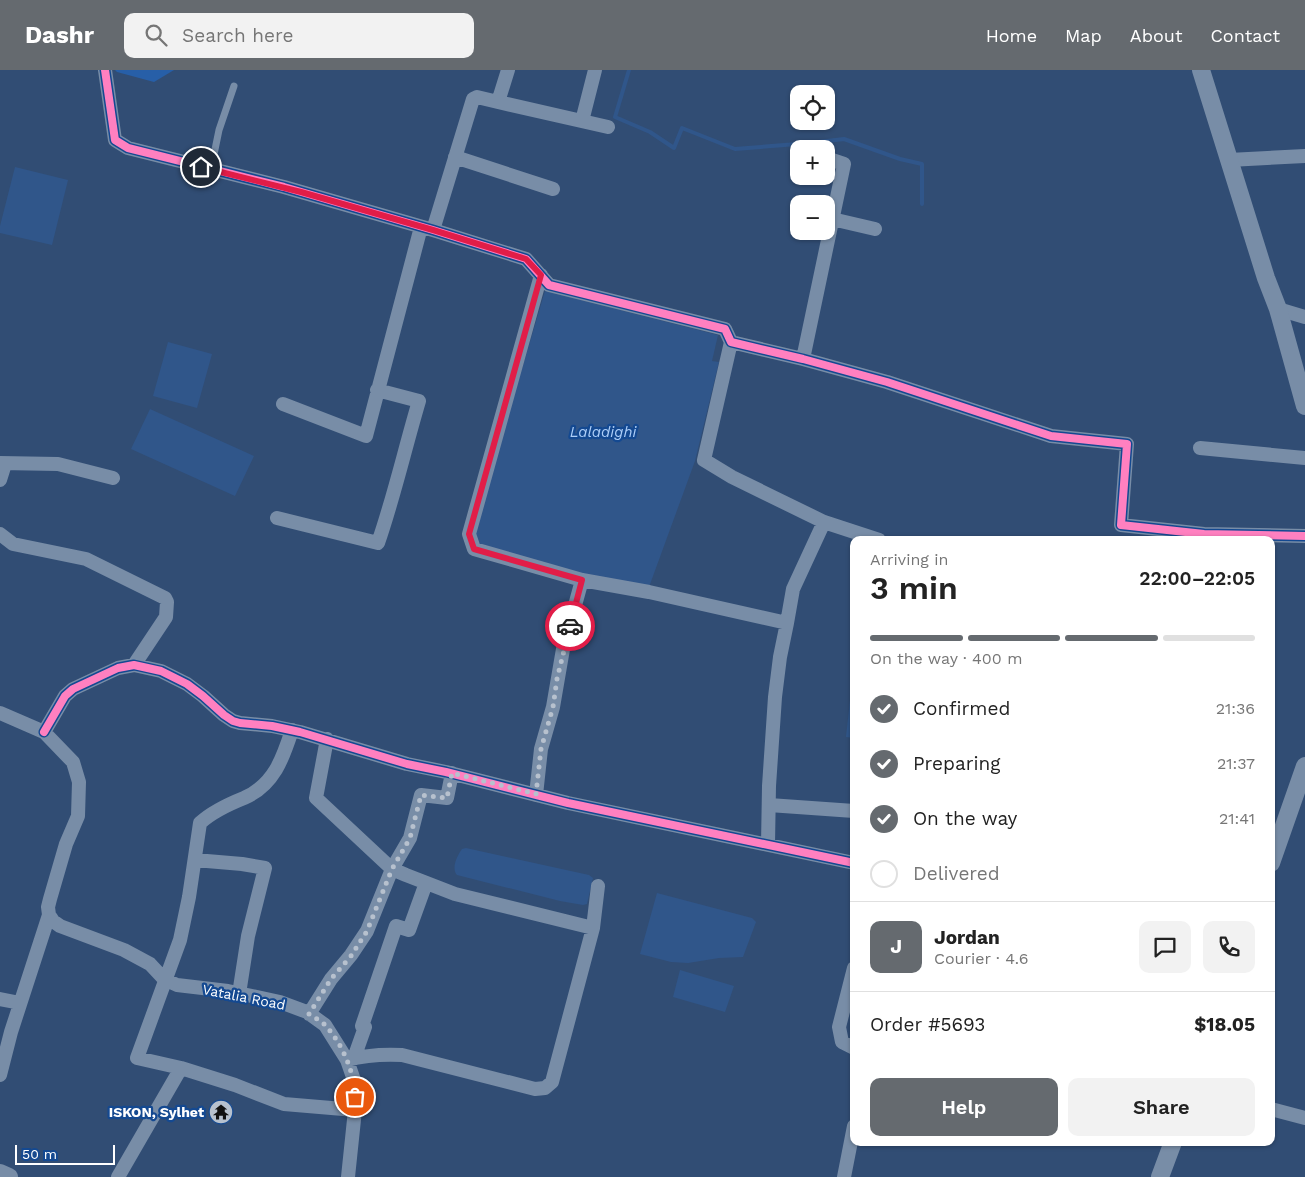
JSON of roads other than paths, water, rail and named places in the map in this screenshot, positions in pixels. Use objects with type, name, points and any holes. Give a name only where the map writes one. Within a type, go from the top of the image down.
[{"type":"street","points":[[105,70],[115,140],[128,148],[284,187],[427,228],[526,259],[549,284],[725,329],[731,342],[704,460],[732,477],[824,522],[867,536]]},
{"type":"street","points":[[498,102],[508,70]]},
{"type":"street","points":[[582,121],[595,70]]},
{"type":"street","points":[[1201,70],[1278,309],[1305,406]]},
{"type":"street","points":[[283,404],[366,436],[377,390],[427,228],[455,157],[473,99],[477,97],[608,127]]},
{"type":"street","points":[[1229,160],[1305,156]]},
{"type":"street","points":[[455,157],[553,189]]},
{"type":"street","points":[[835,161],[844,164],[835,205]]},
{"type":"street","points":[[835,220],[876,229]]},
{"type":"street","points":[[802,359],[828,240]]},
{"type":"street","points":[[541,275],[469,534],[474,549],[582,580],[649,592],[787,624]]},
{"type":"street","points":[[1278,309],[1305,317]]},
{"type":"street","points":[[731,342],[887,382],[1051,436],[1127,444],[1121,525],[1204,534],[1305,536]]},
{"type":"street","points":[[277,518],[378,543],[392,504],[402,456],[419,401],[377,390]]},
{"type":"street","points":[[1200,448],[1305,458]]},
{"type":"street","points":[[0,480],[3,464],[25,463],[58,464],[113,478]]},
{"type":"street","points":[[768,844],[775,697],[780,657],[793,589],[824,522]]},
{"type":"street","points":[[0,534],[13,544],[86,559],[165,598],[167,602],[166,617],[134,665]]},
{"type":"street","points":[[536,794],[541,749],[553,707],[563,648],[582,580]]},
{"type":"street","points":[[44,732],[66,696],[74,689],[118,668],[134,665],[161,671],[186,684],[233,721],[292,730],[328,739],[407,764],[452,773],[568,803],[850,862]]},
{"type":"street","points":[[0,713],[44,732],[73,762],[79,782],[78,816],[66,844],[50,899],[48,916],[10,1032],[0,1075]]},
{"type":"street","points":[[292,730],[282,761],[266,784],[246,797],[225,806],[200,823],[190,897],[180,940],[164,979],[137,1058],[181,1068],[236,1085],[284,1104],[355,1110]]},
{"type":"street","points":[[328,739],[316,798],[392,869],[455,894],[593,928]]},
{"type":"street","points":[[1275,851],[1305,766]]},
{"type":"street","points":[[309,1014],[331,979],[351,956],[367,931],[392,869],[410,838],[421,795],[447,798],[452,773]]},
{"type":"street","points":[[769,805],[850,811]]},
{"type":"street","points":[[195,860],[265,868],[248,936],[239,994]]},
{"type":"street","points":[[350,1059],[365,1027],[362,1026],[396,926],[409,930],[426,883]]},
{"type":"street","points":[[350,1059],[381,1054],[402,1055],[535,1089],[545,1088],[552,1082],[593,928],[598,886]]},
{"type":"street","name":"Vatalia Road","points":[[48,916],[60,926],[124,950],[150,964],[164,979],[177,984],[280,1002],[309,1014],[325,1025],[350,1059],[355,1083],[355,1110],[348,1177]]},
{"type":"street","points":[[850,984],[839,1027],[842,1042],[850,1046]]},
{"type":"street","points":[[0,999],[20,1003]]},
{"type":"street","points":[[118,1177],[181,1068]]},
{"type":"street","points":[[1275,1110],[1305,1118]]},
{"type":"street","points":[[844,1177],[850,1146]]},
{"type":"street","points":[[1160,1177],[1172,1146]]},
{"type":"street","points":[[0,1173],[9,1177]]},
{"type":"lane","points":[[211,169],[220,130],[234,86]]},
{"type":"water","points":[[15,167],[68,180],[52,245],[0,233],[0,226]]},
{"type":"water","name":"Laladighi","points":[[545,291],[718,335],[712,361],[719,362],[695,461],[649,587],[581,575],[479,545],[473,534]]},
{"type":"water","points":[[168,342],[212,354],[197,408],[153,396]]},
{"type":"water","points":[[150,409],[254,456],[235,496],[131,449]]},
{"type":"water","points":[[850,700],[850,738],[846,737]]},
{"type":"water","points":[[466,848],[589,875],[593,878],[587,904],[560,901],[457,875],[455,872],[455,862],[462,849]]},
{"type":"water","points":[[657,893],[752,918],[756,922],[743,957],[719,958],[688,963],[671,962],[640,954]]},
{"type":"water","points":[[680,970],[734,986],[725,1012],[673,997]]},
{"type":"waterway","points":[[629,70],[615,117],[650,132],[674,148],[682,128],[735,149],[844,139],[900,159],[922,164],[922,204]]},
{"type":"place","name":"ISKON, Sylhet","points":[[221,1112]]}]
